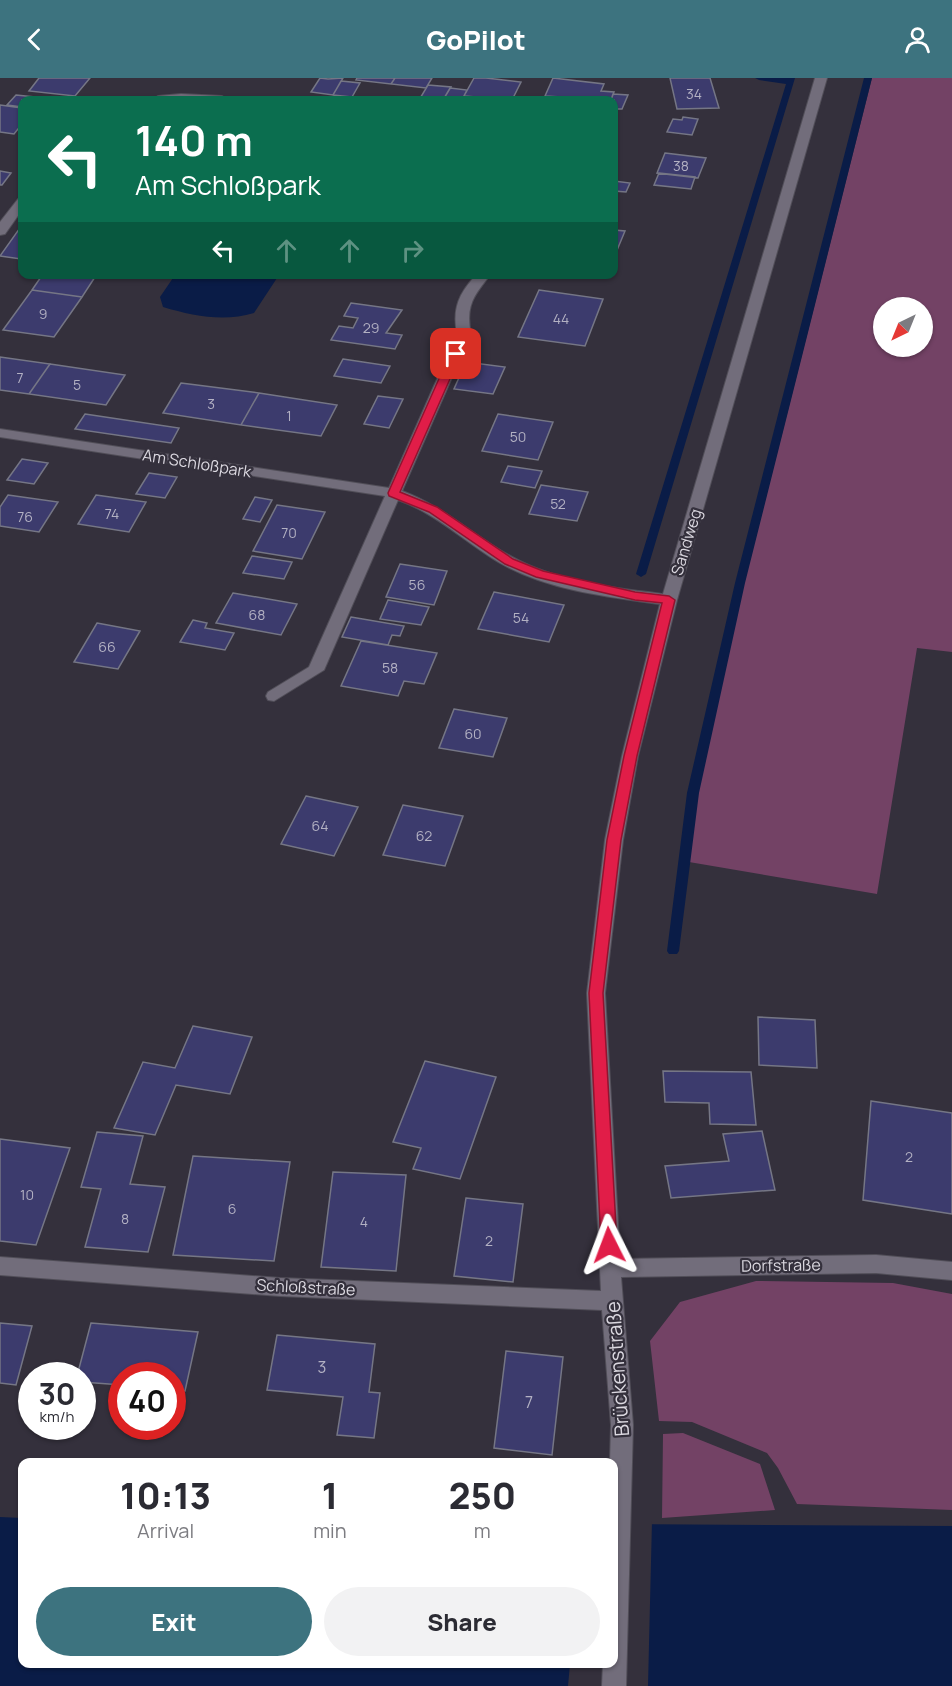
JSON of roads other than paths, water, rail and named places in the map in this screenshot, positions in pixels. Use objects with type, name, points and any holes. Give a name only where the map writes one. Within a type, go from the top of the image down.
[{"type":"street","name":"Sandweg","points":[[610,1268],[596,993],[614,840],[630,756],[669,600],[821,78]]},
{"type":"street","points":[[0,231],[18,207]]},
{"type":"street","points":[[274,696],[316,670],[464,334],[460,316],[466,293],[480,279]]},
{"type":"street","name":"Am Schloßpark","points":[[0,433],[393,493],[433,509],[509,562],[540,574],[635,596],[669,600]]},
{"type":"street","name":"Dorfstraße","points":[[610,1268],[876,1264],[952,1271]]},
{"type":"street","name":"Schloßstraße","points":[[0,1266],[280,1287],[613,1301]]},
{"type":"street","name":"Brückenstraße","points":[[610,1268],[622,1425],[618,1568]]},
{"type":"street","name":"Brückenstraße","points":[[614,1686],[615,1668]]},
{"type":"water","points":[[172,279],[276,279],[254,313],[243,316],[220,317],[186,313],[163,307],[160,297]]},
{"type":"water","points":[[0,1517],[18,1518],[18,1668],[618,1668],[618,1524],[952,1526],[952,1686],[0,1686]]},
{"type":"waterway","points":[[759,78],[790,82]]},
{"type":"waterway","points":[[790,82],[791,78]]},
{"type":"waterway","points":[[673,951],[693,793],[740,583],[868,78]]},
{"type":"waterway","points":[[641,574],[790,82]]}]
